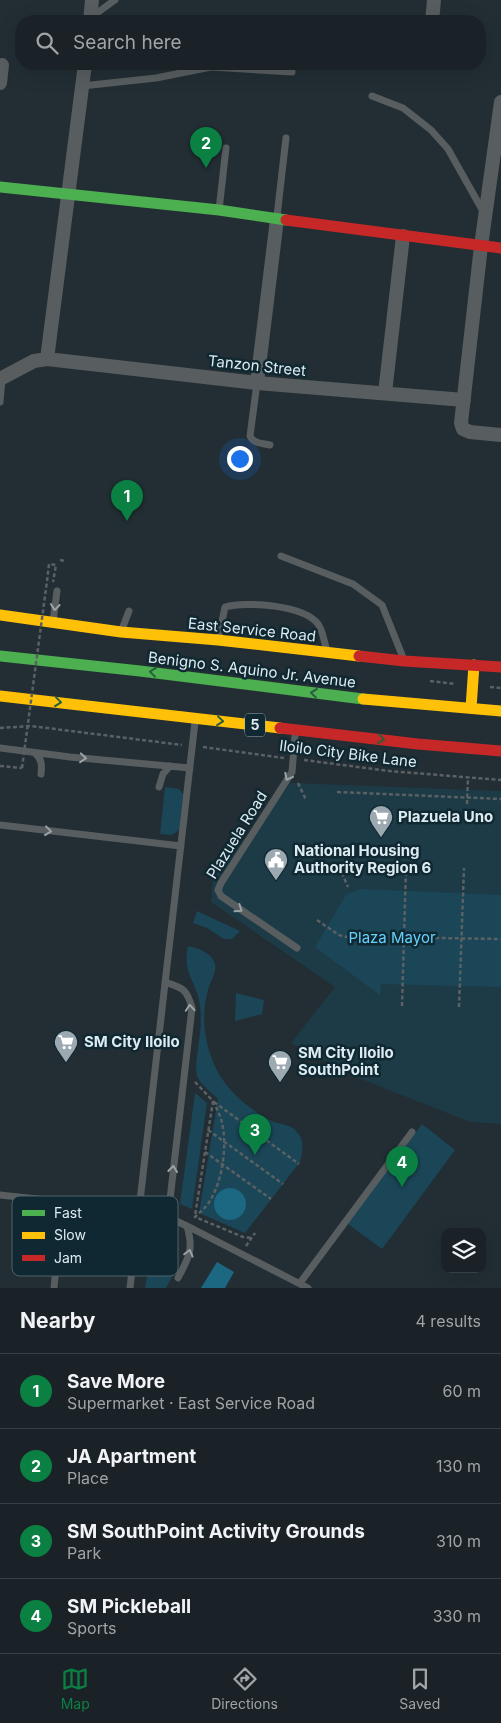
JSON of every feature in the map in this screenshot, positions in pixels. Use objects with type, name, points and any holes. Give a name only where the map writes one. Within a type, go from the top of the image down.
[{"type":"main road","points":[[0,187],[218,210],[501,248]]},
{"type":"main road","name":"East Service Road","points":[[0,615],[121,632],[218,640],[404,661],[501,667]]},
{"type":"main road","name":"Benigno S. Aquino Jr. Avenue","points":[[0,656],[140,671],[362,699],[501,711]]},
{"type":"main road","points":[[471,708],[474,666]]},
{"type":"main road","name":"5","points":[[0,696],[418,744],[501,751]]},
{"type":"street","points":[[90,15],[92,0]]},
{"type":"street","points":[[433,15],[434,0]]},
{"type":"street","points":[[0,83],[2,65]]},
{"type":"street","points":[[1,379],[34,361],[47,359],[83,70]]},
{"type":"street","points":[[501,102],[481,246],[461,423],[463,429],[470,432],[501,435]]},
{"type":"street","points":[[258,383],[276,219]]},
{"type":"street","points":[[384,393],[403,236]]},
{"type":"street","name":"Tanzon Street","points":[[47,359],[258,383],[464,400]]},
{"type":"lane","points":[[96,15],[115,0]]},
{"type":"lane","points":[[82,86],[143,80],[176,75],[192,70]]},
{"type":"lane","points":[[260,70],[292,72]]},
{"type":"lane","points":[[372,96],[403,108],[430,130],[448,149],[486,216]]},
{"type":"lane","points":[[276,219],[286,138]]},
{"type":"lane","points":[[218,210],[226,148]]},
{"type":"lane","points":[[0,402],[1,379]]},
{"type":"lane","points":[[258,383],[250,436],[256,442],[270,445]]},
{"type":"lane","points":[[281,556],[353,584],[382,605],[404,661]]},
{"type":"lane","points":[[53,623],[55,588]]},
{"type":"lane","points":[[218,640],[225,607],[234,604],[282,606],[307,616],[318,624],[328,653]]},
{"type":"lane","points":[[121,632],[129,611]]},
{"type":"lane","points":[[141,1196],[195,718]]},
{"type":"lane","name":"Plazuela Road","points":[[295,729],[292,772],[220,883],[218,890],[221,896],[297,948]]},
{"type":"lane","points":[[0,748],[190,768]]},
{"type":"lane","points":[[35,753],[40,757],[42,765],[41,774]]},
{"type":"lane","points":[[159,786],[162,774],[170,766]]},
{"type":"lane","points":[[0,825],[181,846]]},
{"type":"lane","points":[[165,982],[183,988],[189,996],[192,1008],[170,1196]]},
{"type":"lane","points":[[300,1283],[412,1132]]},
{"type":"lane","points":[[178,1222],[308,1288]]},
{"type":"lane","points":[[178,1278],[191,1250],[190,1227]]},
{"type":"path","points":[[60,560],[65,561]]},
{"type":"path","points":[[0,766],[22,768],[49,564],[56,565],[55,588]]},
{"type":"path","points":[[0,728],[31,726],[184,745]]},
{"type":"path","name":"Iloilo City Bike Lane","points":[[193,746],[389,771],[501,780]]},
{"type":"path","points":[[292,772],[306,800]]},
{"type":"path","points":[[467,804],[468,778]]},
{"type":"path","points":[[337,792],[501,799]]},
{"type":"path","points":[[339,867],[348,887]]},
{"type":"path","points":[[402,1006],[406,868]]},
{"type":"path","points":[[459,1007],[464,868]]},
{"type":"path","points":[[317,920],[339,935],[354,939],[501,939]]},
{"type":"path","points":[[185,1069],[213,1101],[299,1164]]},
{"type":"path","points":[[190,1227],[195,1216],[213,1101]]},
{"type":"path","points":[[195,1216],[211,1200],[217,1186],[222,1164],[223,1141],[220,1118],[213,1101]]},
{"type":"path","points":[[208,1130],[283,1184]]},
{"type":"path","points":[[205,1152],[271,1199]]},
{"type":"path","points":[[195,1216],[243,1237],[252,1238]]},
{"type":"path","points":[[240,1253],[255,1233]]},
{"type":"shaded area","points":[[291,783],[501,791],[501,1124],[470,1122],[361,1079],[291,1043],[335,987],[211,902],[213,877]]},
{"type":"shaded area","points":[[230,1188],[236,1189],[241,1193],[245,1198],[245,1210],[241,1215],[236,1219],[230,1220],[224,1219],[219,1215],[215,1210],[214,1204],[215,1198],[219,1193],[224,1189]]},
{"type":"shaded area","points":[[217,1262],[234,1272],[225,1288],[201,1288]]},
{"type":"green space","points":[[165,787],[179,789],[183,794],[179,830],[172,835],[160,834]]},
{"type":"green space","name":"Plaza Mayor","points":[[361,889],[501,895],[501,987],[381,984],[380,995],[315,947],[346,895]]},
{"type":"green space","points":[[197,911],[240,931],[232,939],[224,939],[207,928],[193,923]]},
{"type":"green space","points":[[188,946],[208,954],[215,964],[214,974],[206,999],[204,1018],[208,1046],[214,1064],[224,1082],[231,1091],[256,1112],[274,1122],[293,1128],[302,1141],[300,1162],[245,1233],[199,1213],[218,1099],[203,1085],[197,1076],[196,1066],[201,1011],[196,990],[188,971]]},
{"type":"green space","points":[[236,993],[264,1000],[262,1014],[235,1021]]},
{"type":"green space","points":[[195,1093],[207,1103],[192,1209],[180,1204]]},
{"type":"green space","points":[[422,1124],[455,1150],[382,1249],[348,1224]]},
{"type":"green space","points":[[147,1276],[172,1276],[166,1288],[145,1288]]},
{"type":"traffic: fast","points":[[0,187],[219,210],[286,220]]},
{"type":"traffic: fast","points":[[0,656],[140,671],[363,699]]},
{"type":"traffic: slow","points":[[0,615],[121,632],[218,640],[359,656]]},
{"type":"traffic: slow","points":[[471,708],[474,665]]},
{"type":"traffic: slow","points":[[0,696],[280,728]]},
{"type":"traffic: slow","points":[[363,699],[501,711]]},
{"type":"traffic: jam","points":[[286,220],[501,248]]},
{"type":"traffic: jam","points":[[359,656],[404,661],[501,667]]},
{"type":"traffic: jam","points":[[280,728],[418,744],[501,751]]},
{"type":"place","name":"JA Apartment","points":[[206,168]]},
{"type":"place","name":"Save More","points":[[127,521]]},
{"type":"place","name":"Plazuela Uno","points":[[381,838]]},
{"type":"place","name":"National Housing Authority Region 6","points":[[276,881]]},
{"type":"place","name":"SM City Iloilo","points":[[66,1063]]},
{"type":"place","name":"SM City Iloilo SouthPoint","points":[[280,1083]]},
{"type":"place","name":"SM SouthPoint Activity Grounds","points":[[255,1155]]},
{"type":"place","name":"SM Pickleball","points":[[402,1187]]}]
